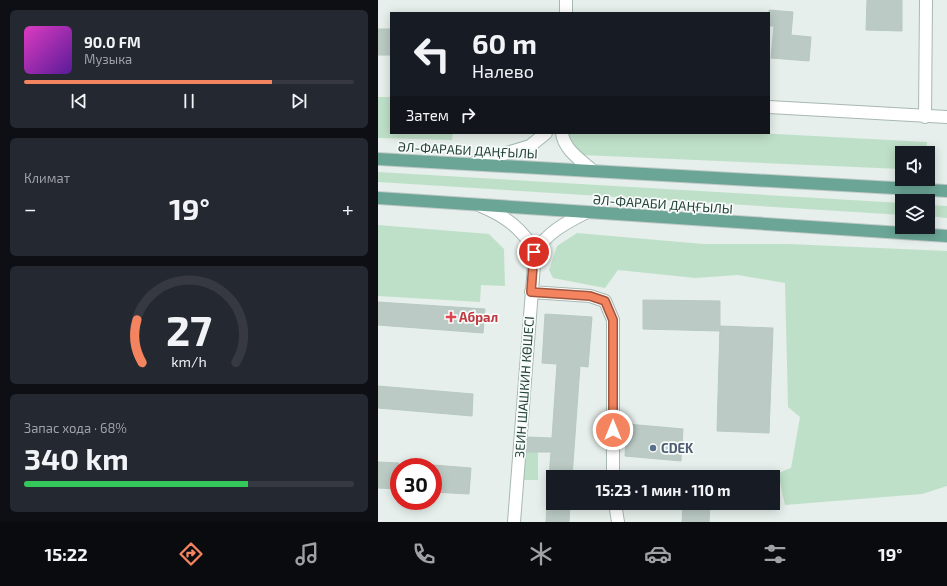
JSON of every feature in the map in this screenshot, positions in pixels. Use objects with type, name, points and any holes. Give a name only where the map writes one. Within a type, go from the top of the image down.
[{"type":"main road","name":"ӘЛ-ФАРАБИ ДАҢҒЫЛЫ","points":[[378,158],[593,171]]},
{"type":"main road","points":[[593,171],[947,191]]},
{"type":"main road","name":"ӘЛ-ФАРАБИ ДАҢҒЫЛЫ","points":[[378,198],[947,236]]},
{"type":"street","points":[[566,0],[566,12]]},
{"type":"street","points":[[925,117],[926,0]]},
{"type":"street","points":[[770,107],[925,117],[947,117]]},
{"type":"street","points":[[474,163],[530,146],[545,134]]},
{"type":"street","points":[[562,134],[566,146],[593,171]]},
{"type":"street","points":[[481,206],[503,216],[516,226],[528,239],[534,252],[543,240],[555,230],[585,213]]},
{"type":"street","name":"ЗЕИН ШАШКИН КӨШЕСІ","points":[[514,522],[534,252]]},
{"type":"street","points":[[531,292],[590,296],[605,301],[613,320],[613,470]]},
{"type":"street","points":[[616,510],[618,522]]},
{"type":"green space","points":[[378,97],[390,97],[390,134],[453,134],[452,140],[378,138]]},
{"type":"green space","points":[[568,134],[770,134],[927,142],[927,146],[895,146],[895,169],[582,155],[569,139]]},
{"type":"green space","points":[[378,172],[895,203],[895,215],[378,182]]},
{"type":"green space","points":[[935,205],[947,206],[947,218],[935,217]]},
{"type":"green space","points":[[378,225],[489,234],[504,249],[505,286],[481,285],[480,302],[378,296]]},
{"type":"green space","points":[[577,233],[703,244],[789,244],[947,251],[947,486],[922,494],[785,505],[780,482],[780,472],[791,468],[800,417],[788,407],[785,283],[738,275],[695,278],[618,270],[605,288],[553,278],[549,270],[557,246]]},
{"type":"green space","points":[[524,452],[538,452],[538,480],[522,480]]},
{"type":"building","points":[[867,0],[902,0],[902,31],[866,30]]},
{"type":"building","points":[[769,10],[793,12],[791,35],[811,37],[809,61],[771,58],[774,26],[770,26]]},
{"type":"building","points":[[378,29],[390,29],[390,55],[378,55]]},
{"type":"building","points":[[643,300],[720,301],[720,331],[643,329]]},
{"type":"building","points":[[378,302],[485,309],[483,333],[378,325]]},
{"type":"building","points":[[545,314],[592,317],[588,367],[580,366],[573,470],[550,470],[551,452],[527,452],[528,437],[552,438],[557,364],[542,363]]},
{"type":"building","points":[[720,326],[773,328],[769,433],[717,431]]},
{"type":"building","points":[[378,386],[473,394],[472,416],[378,408]]},
{"type":"building","points":[[627,424],[683,429],[681,461],[625,456]]},
{"type":"building","points":[[378,462],[390,463],[390,489],[378,488]]},
{"type":"building","points":[[442,466],[471,468],[469,494],[442,492]]},
{"type":"building","points":[[547,510],[570,510],[569,522],[546,522]]},
{"type":"building","points":[[683,510],[710,510],[709,522],[682,522]]},
{"type":"place","name":"Абрал","points":[[451,317]]},
{"type":"place","name":"CDEK","points":[[653,448]]},
{"type":"route","points":[[534,252],[531,292],[590,296],[605,301],[613,320],[613,430]]}]
